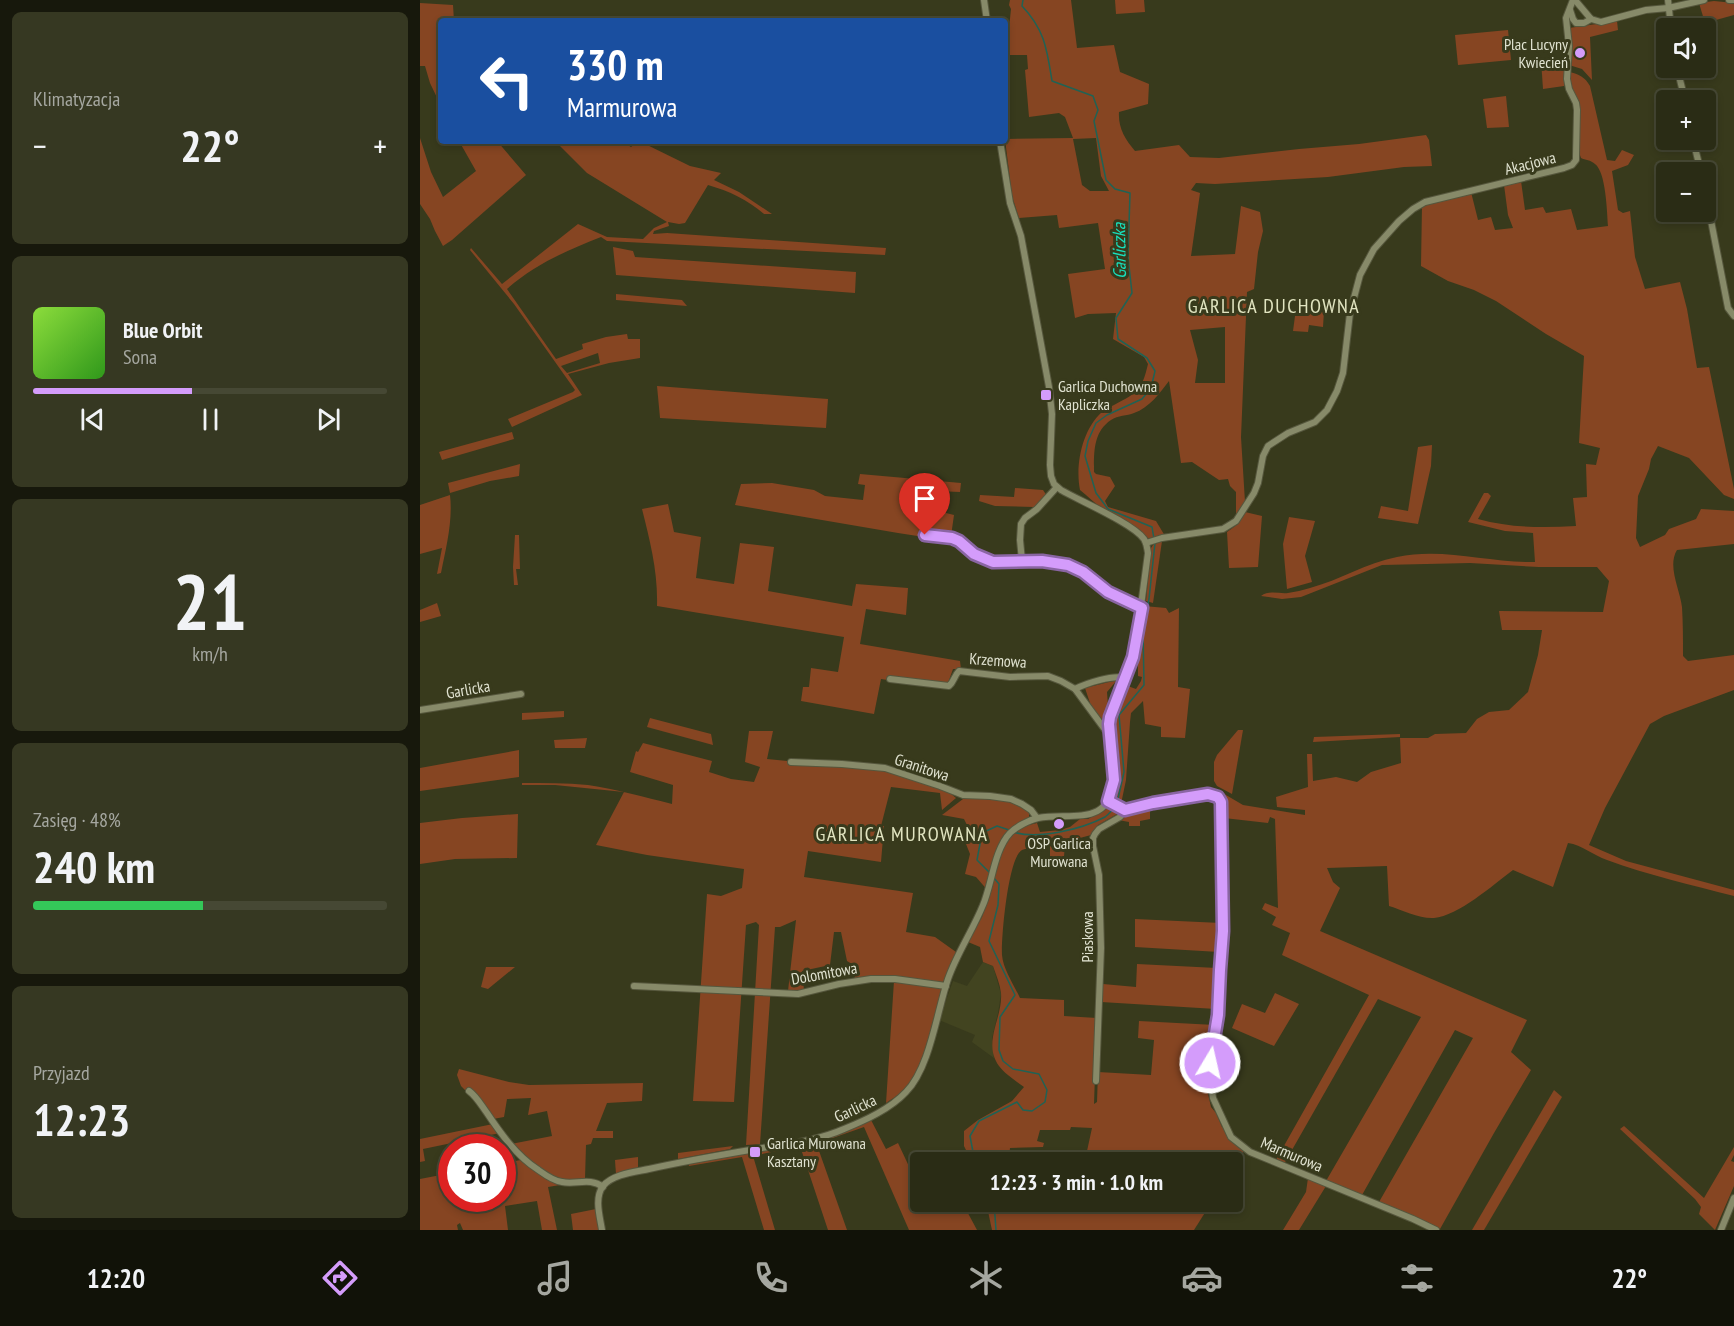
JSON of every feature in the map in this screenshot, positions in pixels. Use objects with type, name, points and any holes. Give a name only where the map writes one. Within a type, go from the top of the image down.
[{"type":"street","points":[[984,0],[987,18]]},
{"type":"street","points":[[1574,0],[1591,19],[1596,21],[1611,20],[1646,10],[1704,0]]},
{"type":"street","name":"Akacjowa","points":[[1152,541],[1231,526],[1254,493],[1268,446],[1288,432],[1315,422],[1325,413],[1341,380],[1348,324],[1360,275],[1373,251],[1404,217],[1422,203],[1542,175],[1569,167],[1574,163],[1577,110],[1567,79],[1569,46],[1566,18],[1574,0]]},
{"type":"street","points":[[1668,0],[1670,18]]},
{"type":"street","points":[[1729,0],[1734,0]]},
{"type":"street","points":[[1570,10],[1574,22],[1580,24]]},
{"type":"street","points":[[1566,27],[1591,19]]},
{"type":"street","points":[[1000,144],[1010,203],[1021,236],[1049,387],[1052,414],[1051,476],[1057,486],[1152,541],[1148,553],[1145,604],[1135,651],[1110,717],[1114,780],[1111,803],[1088,816],[1037,818]]},
{"type":"street","points":[[1711,222],[1728,308],[1734,316]]},
{"type":"street","points":[[1022,561],[1021,524],[1057,486]]},
{"type":"street","points":[[925,535],[952,538],[974,554],[989,561],[1006,563],[1042,561],[1068,565],[1083,572],[1108,592],[1145,604]]},
{"type":"street","name":"Krzemowa","points":[[890,679],[949,686],[959,671],[1010,677],[1048,676],[1075,689],[1110,738]]},
{"type":"street","points":[[1075,689],[1085,684],[1118,677],[1124,678]]},
{"type":"street","name":"Garlicka","points":[[420,711],[521,694]]},
{"type":"street","name":"Granitowa","points":[[791,762],[854,764],[885,768],[963,795],[1011,799],[1022,804],[1037,818]]},
{"type":"street","name":"Marmurowa","points":[[1123,809],[1208,794],[1218,797],[1221,802],[1223,931],[1218,1015],[1210,1076],[1213,1098],[1231,1137],[1250,1152],[1437,1230]]},
{"type":"street","points":[[1111,803],[1123,809]]},
{"type":"street","name":"Piaskowa","points":[[1096,1081],[1101,948],[1099,874],[1094,838],[1099,829],[1120,817],[1123,809]]},
{"type":"street","name":"Garlicka","points":[[603,1187],[615,1178],[691,1160],[794,1143],[843,1130],[886,1108],[908,1091],[919,1072],[931,1039],[952,969],[983,906],[1000,849],[1012,832],[1037,818]]},
{"type":"street","name":"Dolomitowa","points":[[634,986],[798,994],[871,979],[895,979],[946,987]]},
{"type":"street","points":[[469,1091],[476,1097],[507,1142],[534,1168],[562,1182],[591,1181],[603,1187],[598,1202],[602,1230]]},
{"type":"street","points":[[1721,1230],[1734,1198]]},
{"type":"shaded area","points":[[1010,0],[1071,0],[1077,48],[1114,45],[1120,72],[1149,84],[1148,104],[1119,112],[1123,133],[1135,151],[1179,145],[1190,157],[1219,158],[1426,135],[1429,140],[1432,166],[1404,167],[1328,177],[1215,184],[1196,183],[1191,190],[1200,193],[1191,256],[1235,254],[1241,206],[1260,212],[1263,231],[1254,289],[1247,292],[1241,437],[1245,502],[1236,518],[1236,492],[1230,486],[1228,479],[1219,480],[1192,462],[1181,463],[1169,381],[1145,408],[1114,418],[1105,425],[1096,443],[1094,458],[1094,472],[1110,477],[1115,486],[1105,501],[1108,507],[1156,521],[1165,536],[1150,540],[1133,526],[1099,506],[1080,490],[1079,459],[1089,428],[1103,411],[1137,390],[1148,364],[1144,357],[1113,339],[1116,313],[1088,314],[1075,318],[1068,274],[1105,269],[1098,223],[1059,228],[1057,215],[1019,218],[1012,196],[1006,144],[1008,144],[1008,139],[1073,138],[1065,117],[1059,113],[1029,117],[1025,70],[1028,69],[1027,55],[1008,55]],"holes":[[[1096,138],[1101,176],[1109,191],[1090,191],[1082,185],[1073,139]],[[1225,327],[1225,383],[1195,383],[1198,360],[1190,330]]]},
{"type":"shaded area","points":[[1115,0],[1144,0],[1145,12],[1116,14]]},
{"type":"shaded area","points":[[1714,1],[1734,3],[1734,15],[1716,20],[1716,18],[1704,18],[1699,3]]},
{"type":"shaded area","points":[[420,3],[453,5],[454,18],[438,18],[438,77],[436,81],[438,100],[425,66],[420,66]]},
{"type":"shaded area","name":"Plac Lucyny Kwiecień","points":[[1617,21],[1618,30],[1590,37],[1592,80],[1582,69],[1569,65],[1569,28]]},
{"type":"shaded area","points":[[1508,30],[1511,60],[1458,65],[1455,35]]},
{"type":"shaded area","points":[[1565,59],[1564,86],[1543,89],[1541,60]]},
{"type":"shaded area","points":[[1569,72],[1581,76],[1590,86],[1607,160],[1615,161],[1622,150],[1634,155],[1628,165],[1612,171],[1618,210],[1623,213],[1630,211],[1635,257],[1645,289],[1680,282],[1697,368],[1709,367],[1734,489],[1734,499],[1724,495],[1689,458],[1658,446],[1651,459],[1638,496],[1636,538],[1640,547],[1665,535],[1669,529],[1696,519],[1701,509],[1734,511],[1734,544],[1677,550],[1673,563],[1682,607],[1683,656],[1688,661],[1734,655],[1734,690],[1664,716],[1650,724],[1605,808],[1589,845],[1626,861],[1734,890],[1734,896],[1638,870],[1607,860],[1568,843],[1553,887],[1513,870],[1454,912],[1429,918],[1389,906],[1387,866],[1327,868],[1333,882],[1340,888],[1320,931],[1527,1020],[1511,1052],[1531,1070],[1440,1229],[1379,1202],[1473,1038],[1455,1030],[1362,1195],[1326,1181],[1421,1017],[1378,999],[1284,1164],[1276,1160],[1369,995],[1282,955],[1290,933],[1272,925],[1276,917],[1262,909],[1265,903],[1278,908],[1275,819],[1270,817],[1268,823],[1224,818],[1223,805],[1211,793],[1214,788],[1243,805],[1305,815],[1305,810],[1277,807],[1276,797],[1308,787],[1307,754],[1312,754],[1313,781],[1336,777],[1357,782],[1371,772],[1401,763],[1400,738],[1428,738],[1435,734],[1466,733],[1477,719],[1489,712],[1509,710],[1528,692],[1542,630],[1502,630],[1499,611],[1603,612],[1609,581],[1597,567],[1539,567],[1470,563],[1382,565],[1301,597],[1282,599],[1261,596],[1267,593],[1288,593],[1307,589],[1375,563],[1414,554],[1449,554],[1535,562],[1533,533],[1505,531],[1468,522],[1484,493],[1491,496],[1478,519],[1527,527],[1576,526],[1573,498],[1587,497],[1586,464],[1596,465],[1600,448],[1579,443],[1584,356],[1496,301],[1448,281],[1421,266],[1422,205],[1471,192],[1478,220],[1491,217],[1495,230],[1513,228],[1508,215],[1504,185],[1521,181],[1525,210],[1543,207],[1546,213],[1571,209],[1577,230],[1608,226],[1602,175],[1595,164],[1581,158],[1579,152],[1580,111],[1578,100],[1571,86]]},
{"type":"shaded area","points":[[1506,96],[1509,127],[1487,128],[1483,99]]},
{"type":"shaded area","points":[[420,138],[431,172],[443,197],[476,171],[461,144],[500,144],[526,175],[443,246],[420,204]]},
{"type":"shaded area","points":[[558,144],[626,144],[631,147],[635,144],[645,144],[690,166],[721,173],[714,180],[739,192],[772,214],[764,214],[738,196],[708,185],[685,223],[668,222],[669,226],[654,231],[653,234],[667,233],[886,248],[885,255],[607,241],[601,237],[563,253],[529,272],[507,289],[556,359],[583,349],[582,344],[627,334],[628,339],[640,339],[640,358],[609,363],[568,374],[582,395],[512,427],[508,419],[575,390],[514,304],[470,250],[471,248],[502,284],[578,224],[607,237],[643,239],[654,228],[667,222],[587,173]],"holes":[[[598,353],[600,363],[567,373],[561,366]]]},
{"type":"shaded area","points":[[613,247],[633,251],[635,257],[856,272],[855,293],[616,275]]},
{"type":"shaded area","points":[[616,294],[682,300],[687,306],[616,300]]},
{"type":"shaded area","points":[[1310,310],[1324,311],[1323,327],[1309,325],[1308,332],[1293,331],[1295,316],[1308,316]]},
{"type":"shaded area","points":[[657,386],[828,399],[826,428],[660,418]]},
{"type":"shaded area","points":[[512,432],[514,439],[442,460],[439,452]]},
{"type":"shaded area","points":[[1432,445],[1431,466],[1418,524],[1378,518],[1381,506],[1408,511],[1418,447]]},
{"type":"shaded area","points":[[520,464],[519,476],[490,481],[450,493],[448,483]]},
{"type":"shaded area","points":[[860,474],[961,483],[960,492],[935,491],[934,510],[954,515],[951,536],[924,537],[735,505],[741,484],[772,483],[814,490],[825,496],[863,500],[865,485],[858,484]]},
{"type":"shaded area","points":[[1015,488],[1043,490],[1047,496],[1034,507],[995,506],[979,501],[980,495],[1014,497]]},
{"type":"shaded area","points":[[450,495],[451,515],[448,534],[441,573],[437,574],[442,548],[420,554],[420,505]]},
{"type":"shaded area","points":[[668,504],[674,532],[701,537],[696,578],[734,584],[740,543],[774,547],[768,591],[852,606],[856,584],[908,588],[906,615],[866,609],[860,644],[960,661],[961,669],[953,669],[948,683],[944,684],[889,676],[888,680],[881,679],[874,714],[801,701],[803,687],[809,687],[811,668],[838,672],[844,637],[657,606],[655,569],[642,509]]},
{"type":"shaded area","points":[[1245,512],[1262,516],[1258,567],[1229,568],[1227,532],[1238,524]]},
{"type":"shaded area","points":[[1289,517],[1315,521],[1305,556],[1312,582],[1287,589],[1283,544]]},
{"type":"shaded area","points":[[515,535],[519,535],[520,569],[516,569],[518,585],[514,585]]},
{"type":"shaded area","points":[[1162,541],[1153,603],[1146,601],[1151,548]]},
{"type":"shaded area","points":[[437,603],[441,616],[420,622],[420,610]]},
{"type":"shaded area","points":[[1144,606],[1166,608],[1169,613],[1179,608],[1178,687],[1190,689],[1185,738],[1161,737],[1161,727],[1145,724],[1143,701],[1131,713],[1126,780],[1121,804],[1115,802],[1117,759],[1113,726],[1117,704],[1125,685],[1136,689],[1141,681],[1142,677],[1138,676],[1138,649]]},
{"type":"shaded area","points":[[1117,680],[1107,692],[1108,706],[1103,724],[1091,706],[1085,688]]},
{"type":"shaded area","points":[[564,711],[564,717],[522,720],[522,713]]},
{"type":"shaded area","points":[[650,718],[711,734],[713,745],[647,727]]},
{"type":"shaded area","points":[[1238,730],[1243,730],[1232,794],[1217,786],[1214,781],[1214,762]]},
{"type":"shaded area","points":[[749,731],[773,731],[767,759],[890,771],[949,792],[956,798],[942,810],[940,793],[891,787],[881,826],[884,826],[881,862],[808,851],[804,877],[913,893],[906,932],[935,937],[956,952],[943,984],[855,979],[852,964],[847,961],[841,932],[834,932],[830,965],[802,971],[804,990],[788,991],[796,920],[775,927],[760,1144],[746,1145],[759,925],[756,922],[746,925],[734,1102],[693,1101],[707,894],[721,896],[742,888],[744,869],[596,845],[624,792],[555,785],[522,785],[522,783],[588,785],[630,793],[672,804],[673,785],[630,772],[636,751],[638,752],[643,743],[712,761],[709,772],[731,779],[754,782],[760,767],[745,762]]},
{"type":"shaded area","points":[[1400,734],[1400,737],[1313,742],[1314,737]]},
{"type":"shaded area","points":[[587,738],[585,748],[555,748],[554,740]]},
{"type":"shaded area","points":[[519,750],[519,777],[420,791],[420,768]]},
{"type":"shaded area","points":[[963,799],[1005,801],[1029,812],[1029,825],[1037,823],[1040,832],[1070,827],[1080,819],[1088,819],[1111,806],[1119,810],[1117,814],[1098,825],[1091,835],[1065,842],[1064,857],[1050,858],[1050,845],[1022,850],[1017,856],[1009,882],[1004,917],[1002,955],[1004,966],[1020,998],[1064,1000],[1064,1016],[1097,1018],[1094,1104],[1097,1102],[1098,1072],[1151,1075],[1154,1040],[1138,1038],[1139,1021],[1215,1025],[1209,1061],[1186,1060],[1186,1079],[1205,1080],[1211,1107],[1222,1127],[1243,1153],[1087,1151],[1092,1128],[1071,1127],[1070,1130],[1040,1130],[1037,1141],[1044,1143],[1043,1147],[1010,1148],[1010,1152],[967,1152],[964,1146],[964,1131],[978,1120],[1012,1101],[1024,1087],[1001,1069],[994,1057],[992,1048],[1001,1002],[1000,986],[993,966],[983,962],[980,947],[968,942],[982,917],[990,893],[976,877],[965,874],[970,854],[966,844],[968,827],[964,819],[942,815]]},
{"type":"shaded area","points":[[1150,807],[1150,819],[1140,821],[1140,826],[1129,826],[1129,822],[1118,820],[1136,810]]},
{"type":"shaded area","points":[[518,814],[517,858],[455,859],[420,864],[420,823]]},
{"type":"shaded area","points":[[1135,919],[1221,923],[1219,952],[1135,947]]},
{"type":"shaded area","points":[[983,962],[993,966],[1001,994],[992,1038],[994,1058],[972,1042],[975,1035],[939,1020],[953,981],[967,986]]},
{"type":"shaded area","points":[[1137,964],[1217,968],[1216,1009],[1101,1002],[1103,984],[1136,987]]},
{"type":"shaded area","points":[[486,967],[515,967],[488,989],[481,987]]},
{"type":"shaded area","points":[[894,981],[942,987],[928,1040],[918,1067],[905,1089],[886,1103]]},
{"type":"shaded area","points":[[1275,993],[1299,1004],[1274,1046],[1232,1028],[1242,1004],[1265,1013]]},
{"type":"shaded area","points":[[459,1069],[529,1085],[643,1083],[642,1101],[607,1103],[596,1131],[613,1131],[613,1138],[593,1138],[591,1144],[586,1145],[585,1179],[566,1181],[551,1177],[516,1149],[516,1143],[552,1136],[547,1111],[528,1115],[531,1098],[507,1099],[504,1117],[493,1119],[461,1086],[457,1075]]},
{"type":"shaded area","points":[[1554,1090],[1562,1097],[1484,1230],[1472,1230]]},
{"type":"shaded area","points":[[871,1120],[886,1149],[898,1143],[910,1168],[910,1212],[967,1212],[977,1230],[909,1230],[864,1127],[827,1140],[827,1144],[818,1148],[847,1230],[828,1230],[800,1146],[753,1156],[775,1230],[764,1230],[742,1157],[689,1166],[688,1163],[798,1144]]},
{"type":"shaded area","points":[[493,1124],[500,1133],[495,1134],[444,1134]]},
{"type":"shaded area","points":[[1624,1126],[1704,1198],[1734,1147],[1731,1161],[1734,1162],[1734,1186],[1715,1230],[1699,1214],[1701,1207],[1695,1199],[1620,1129]]},
{"type":"shaded area","points":[[438,1135],[438,1146],[423,1149],[425,1161],[420,1162],[420,1139]]},
{"type":"shaded area","points":[[733,1146],[730,1149],[678,1159],[678,1153]]},
{"type":"shaded area","points":[[638,1157],[638,1169],[616,1175],[615,1160]]},
{"type":"shaded area","points":[[521,1160],[542,1176],[560,1185],[548,1187],[557,1230],[542,1230],[537,1201],[516,1204],[516,1161]]},
{"type":"shaded area","points":[[438,1176],[438,1212],[506,1212],[508,1230],[463,1230],[460,1223],[457,1225],[458,1230],[420,1230],[420,1179]]},
{"type":"shaded area","points":[[1308,1178],[1326,1186],[1299,1230],[1283,1230],[1306,1192]]},
{"type":"shaded area","points":[[596,1209],[599,1230],[573,1230],[571,1214]]},
{"type":"shaded area","points":[[988,1212],[1205,1212],[1194,1230],[992,1230]]},
{"type":"waterway","name":"Garliczka","points":[[1023,0],[1022,6],[1036,23],[1044,41],[1052,81],[1093,96],[1098,110],[1094,121],[1106,180],[1115,189],[1130,193],[1128,257],[1132,293],[1116,318],[1118,339],[1147,358],[1155,371],[1151,388],[1142,399],[1107,415],[1096,423],[1088,441],[1085,456],[1096,493],[1108,509],[1152,527],[1154,539]]},
{"type":"waterway","name":"Garliczka","points":[[1117,803],[1124,772],[1119,715],[1144,685],[1143,630],[1155,543]]},
{"type":"waterway","name":"Garliczka","points":[[1013,832],[1035,835],[1060,832],[1084,826],[1105,817],[1115,807]]},
{"type":"waterway","name":"Garliczka","points":[[989,872],[977,860],[982,833],[997,826],[1009,830]]},
{"type":"waterway","name":"Garliczka","points":[[973,1152],[970,1136],[979,1121],[1017,1102],[1023,1110],[1032,1111],[1045,1102],[1047,1090],[1039,1074],[1013,1069],[1003,1061],[999,1050],[1000,1017],[1015,995],[989,941],[998,905],[999,884],[994,878]]},
{"type":"waterway","name":"Garliczka","points":[[995,1212],[996,1230]]},
{"type":"place","name":"Plac Lucyny Kwiecień","points":[[1580,53]]},
{"type":"place","name":"Garlica Duchowna Kapliczka","points":[[1046,395]]},
{"type":"place","name":"OSP Garlica Murowana","points":[[1059,824]]},
{"type":"place","name":"Garlica Murowana Kasztany","points":[[755,1152]]},
{"type":"district","name":"GARLICA DUCHOWNA","points":[[1274,306]]},
{"type":"district","name":"GARLICA MUROWANA","points":[[902,834]]},
{"type":"route","points":[[925,535],[952,538],[974,554],[993,562],[1042,561],[1068,565],[1083,572],[1116,597],[1142,608],[1133,657],[1110,717],[1114,780],[1108,801],[1125,810],[1208,794],[1218,797],[1221,802],[1223,931],[1218,1015],[1210,1063]]}]
